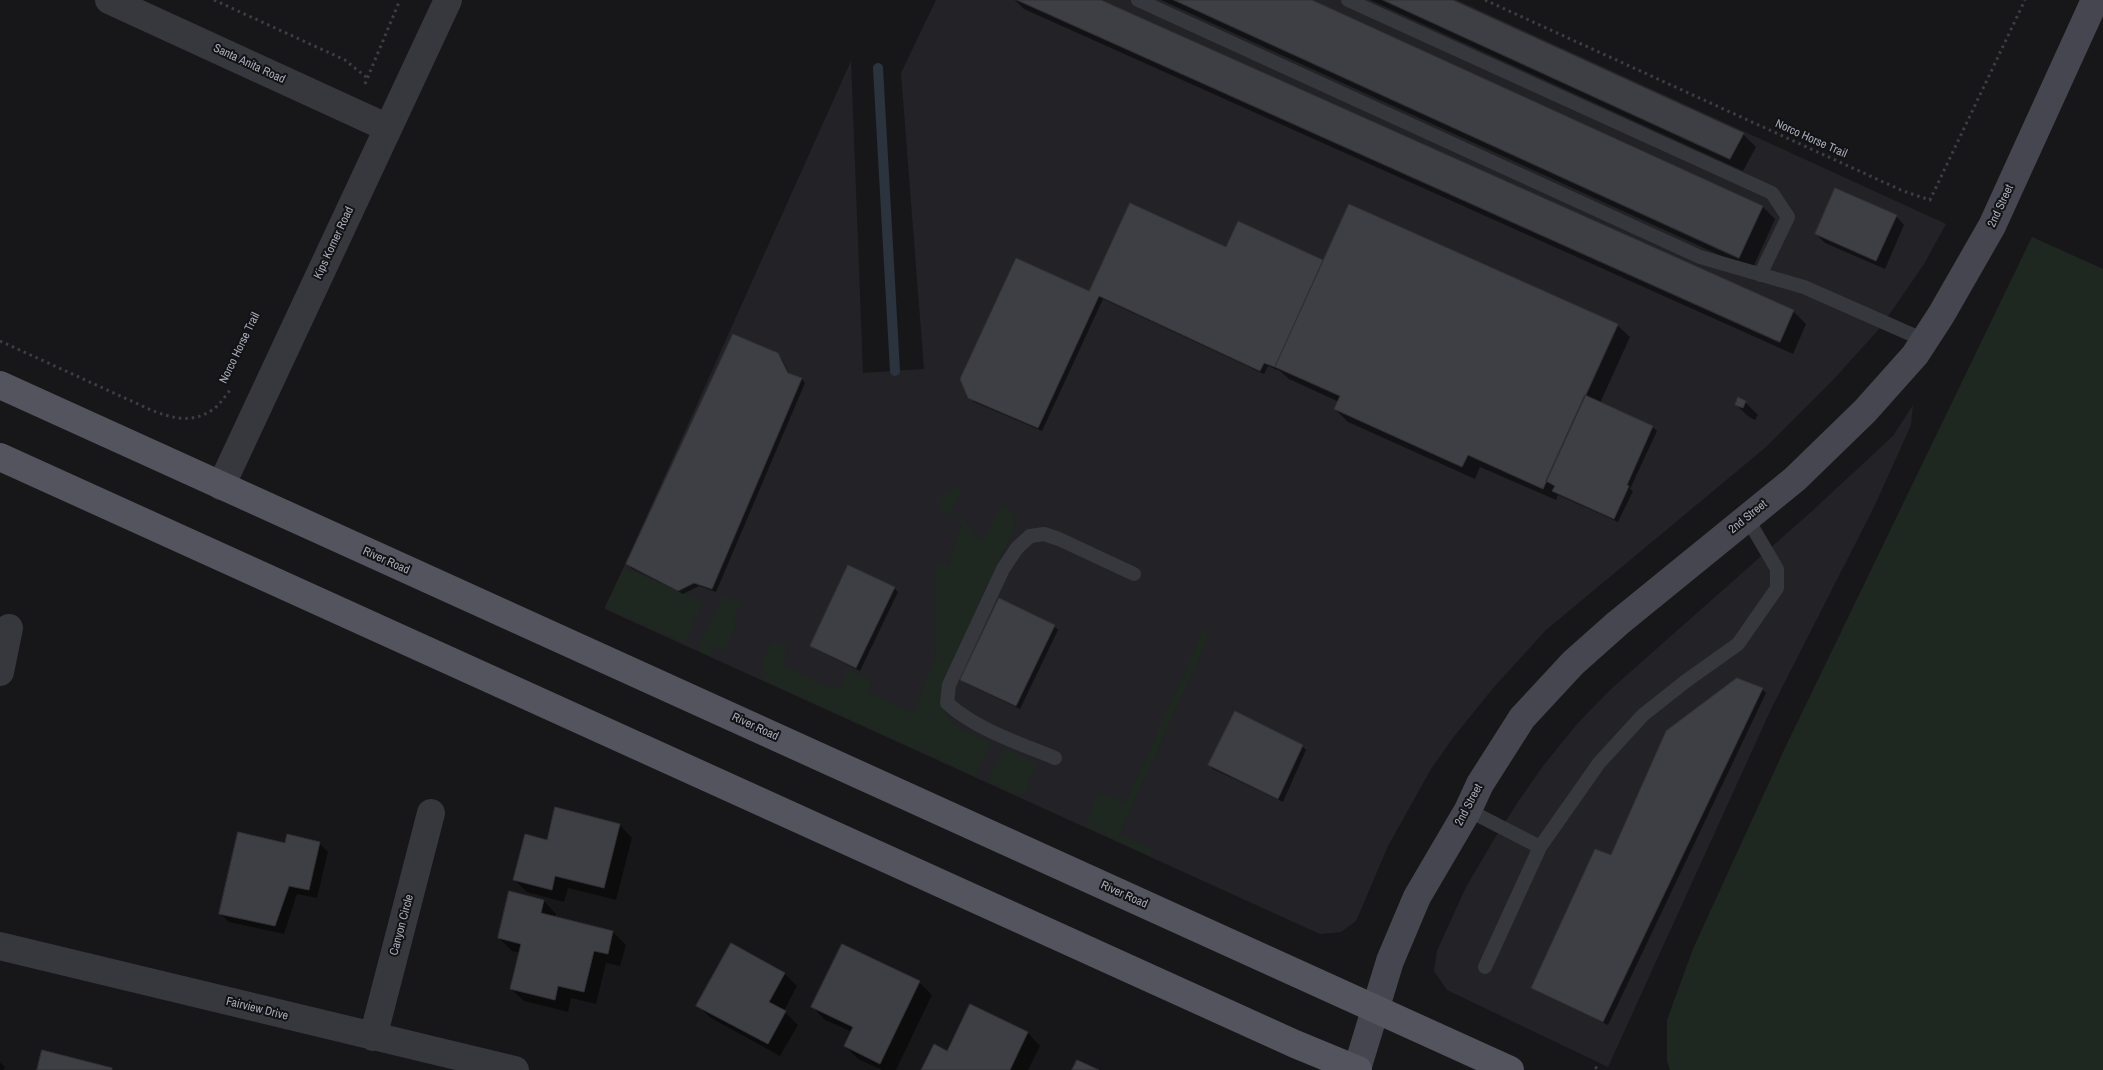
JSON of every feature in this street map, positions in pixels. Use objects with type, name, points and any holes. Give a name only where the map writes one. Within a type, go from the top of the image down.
[{"type":"main road","name":"River Road","points":[[0,385],[1510,1070]]},
{"type":"main road","points":[[0,457],[1295,1044],[1357,1070]]},
{"type":"street","name":"Santa Anita Road","points":[[109,0],[388,128]]},
{"type":"street","name":"Kips Korner Road","points":[[220,486],[448,0]]},
{"type":"street","name":"2nd Street","points":[[1357,1070],[1390,961],[1417,897],[1468,810],[1480,784],[1522,718],[1573,663],[1618,623],[1795,479],[1866,411],[1914,355],[1941,315],[1992,226],[2095,0]]},
{"type":"street","points":[[0,672],[9,628]]},
{"type":"street","name":"Canyon Circle","points":[[372,1037],[431,813]]},
{"type":"street","name":"Fairview Drive","points":[[0,946],[515,1070]]},
{"type":"lane","points":[[1138,0],[1700,257],[1804,287],[1924,340]]},
{"type":"lane","points":[[1348,0],[1772,193],[1788,217],[1760,274]]},
{"type":"lane","points":[[1485,967],[1540,847],[1599,763],[1643,715],[1738,644],[1777,588],[1777,569],[1747,518]]},
{"type":"lane","points":[[1055,758],[961,715],[948,703],[950,685],[1003,569],[1017,548],[1030,536],[1044,534],[1059,539],[1134,574]]},
{"type":"lane","points":[[1468,810],[1540,847]]},
{"type":"path","points":[[214,0],[345,60],[366,77]]},
{"type":"path","points":[[358,114],[366,77],[400,0]]},
{"type":"path","name":"Norco Horse Trail","points":[[1485,0],[1903,191],[1930,200],[2025,0]]},
{"type":"path","name":"Norco Horse Trail","points":[[0,341],[151,410],[175,419],[196,416],[213,410],[232,388]]},
{"type":"path","points":[[1595,1067],[1599,1070]]},
{"type":"shaded area","points":[[936,0],[1457,0],[1946,224],[1924,264],[1880,328],[1833,380],[1766,447],[1546,630],[1494,687],[1452,739],[1431,769],[1388,846],[1356,921],[1341,932],[1320,934],[605,609],[851,61],[863,373],[924,369],[901,73]]},
{"type":"shaded area","points":[[2032,237],[2103,269],[2103,1070],[1670,1070],[1667,1061],[1667,1020],[1693,949],[1785,748]]},
{"type":"shaded area","points":[[1913,405],[1911,425],[1874,507],[1771,709],[1608,1067],[1447,990],[1434,971],[1437,951],[1466,887],[1495,838],[1543,766],[1577,724],[1610,690],[1811,512],[1893,436]]},
{"type":"shaded area","points":[[956,486],[962,488],[951,514],[972,525],[971,532],[985,540],[1001,505],[1011,511],[1015,524],[1015,528],[982,596],[946,680],[943,704],[947,716],[955,725],[991,742],[975,776],[763,680],[767,671],[761,668],[771,643],[778,644],[787,651],[782,666],[827,686],[840,687],[849,669],[872,680],[867,692],[913,713],[936,657],[935,563],[948,565],[963,523],[938,508],[945,494]]},
{"type":"shaded area","points":[[624,567],[703,602],[684,643],[605,607]]},
{"type":"shaded area","points":[[724,595],[741,603],[733,620],[738,622],[724,651],[715,647],[711,656],[697,649]]},
{"type":"shaded area","points":[[1203,631],[1210,634],[1119,835],[1148,847],[1151,850],[1150,856],[1085,826],[1094,801],[1101,794],[1126,802]]},
{"type":"shaded area","points":[[1004,747],[1035,762],[1036,768],[1023,796],[988,781]]},
{"type":"building","points":[[1017,0],[1101,0],[1794,310],[1780,342]]},
{"type":"building","points":[[1174,0],[1312,0],[1763,206],[1739,258]]},
{"type":"building","points":[[1383,0],[1453,0],[1744,133],[1730,159]]},
{"type":"building","points":[[1835,188],[1897,215],[1876,261],[1815,234]]},
{"type":"building","points":[[1130,203],[1226,247],[1238,221],[1323,260],[1275,367],[1264,363],[1260,371],[1099,296],[1038,428],[968,398],[960,379],[1016,258],[1089,291]]},
{"type":"building","points":[[1349,204],[1618,324],[1543,489],[1468,455],[1462,467],[1334,409],[1340,396],[1275,367]]},
{"type":"building","points":[[733,334],[778,353],[788,373],[802,378],[712,589],[694,583],[678,591],[626,564]]},
{"type":"building","points":[[1585,395],[1653,426],[1614,519],[1552,491],[1555,486],[1546,481]]},
{"type":"building","points":[[1738,397],[1746,401],[1743,408],[1735,405]]},
{"type":"building","points":[[848,565],[895,587],[856,668],[810,646]]},
{"type":"building","points":[[999,598],[1055,625],[1016,706],[960,680]]},
{"type":"building","points":[[1737,678],[1763,688],[1603,1022],[1531,988],[1595,849],[1611,855],[1666,731]]},
{"type":"building","points":[[1235,711],[1303,745],[1278,799],[1208,765]]},
{"type":"building","points":[[555,807],[620,824],[604,888],[555,876],[552,890],[513,880],[525,834],[547,840]]},
{"type":"building","points":[[238,832],[285,843],[287,834],[320,842],[309,890],[289,886],[275,926],[219,914]]},
{"type":"building","points":[[509,891],[544,900],[541,913],[613,931],[608,954],[594,951],[584,992],[558,986],[555,1000],[510,989],[521,944],[498,938]]},
{"type":"building","points":[[731,943],[785,973],[769,1002],[786,1011],[768,1044],[696,1006]]},
{"type":"building","points":[[842,944],[920,981],[880,1064],[844,1046],[853,1027],[811,1007]]},
{"type":"building","points":[[970,1004],[1028,1032],[1010,1070],[921,1070],[934,1044],[947,1051]]},
{"type":"building","points":[[42,1050],[112,1068],[112,1070],[37,1070]]},
{"type":"building","points":[[1077,1060],[1099,1070],[1072,1070]]},
{"type":"waterway","points":[[878,68],[895,371]]}]
